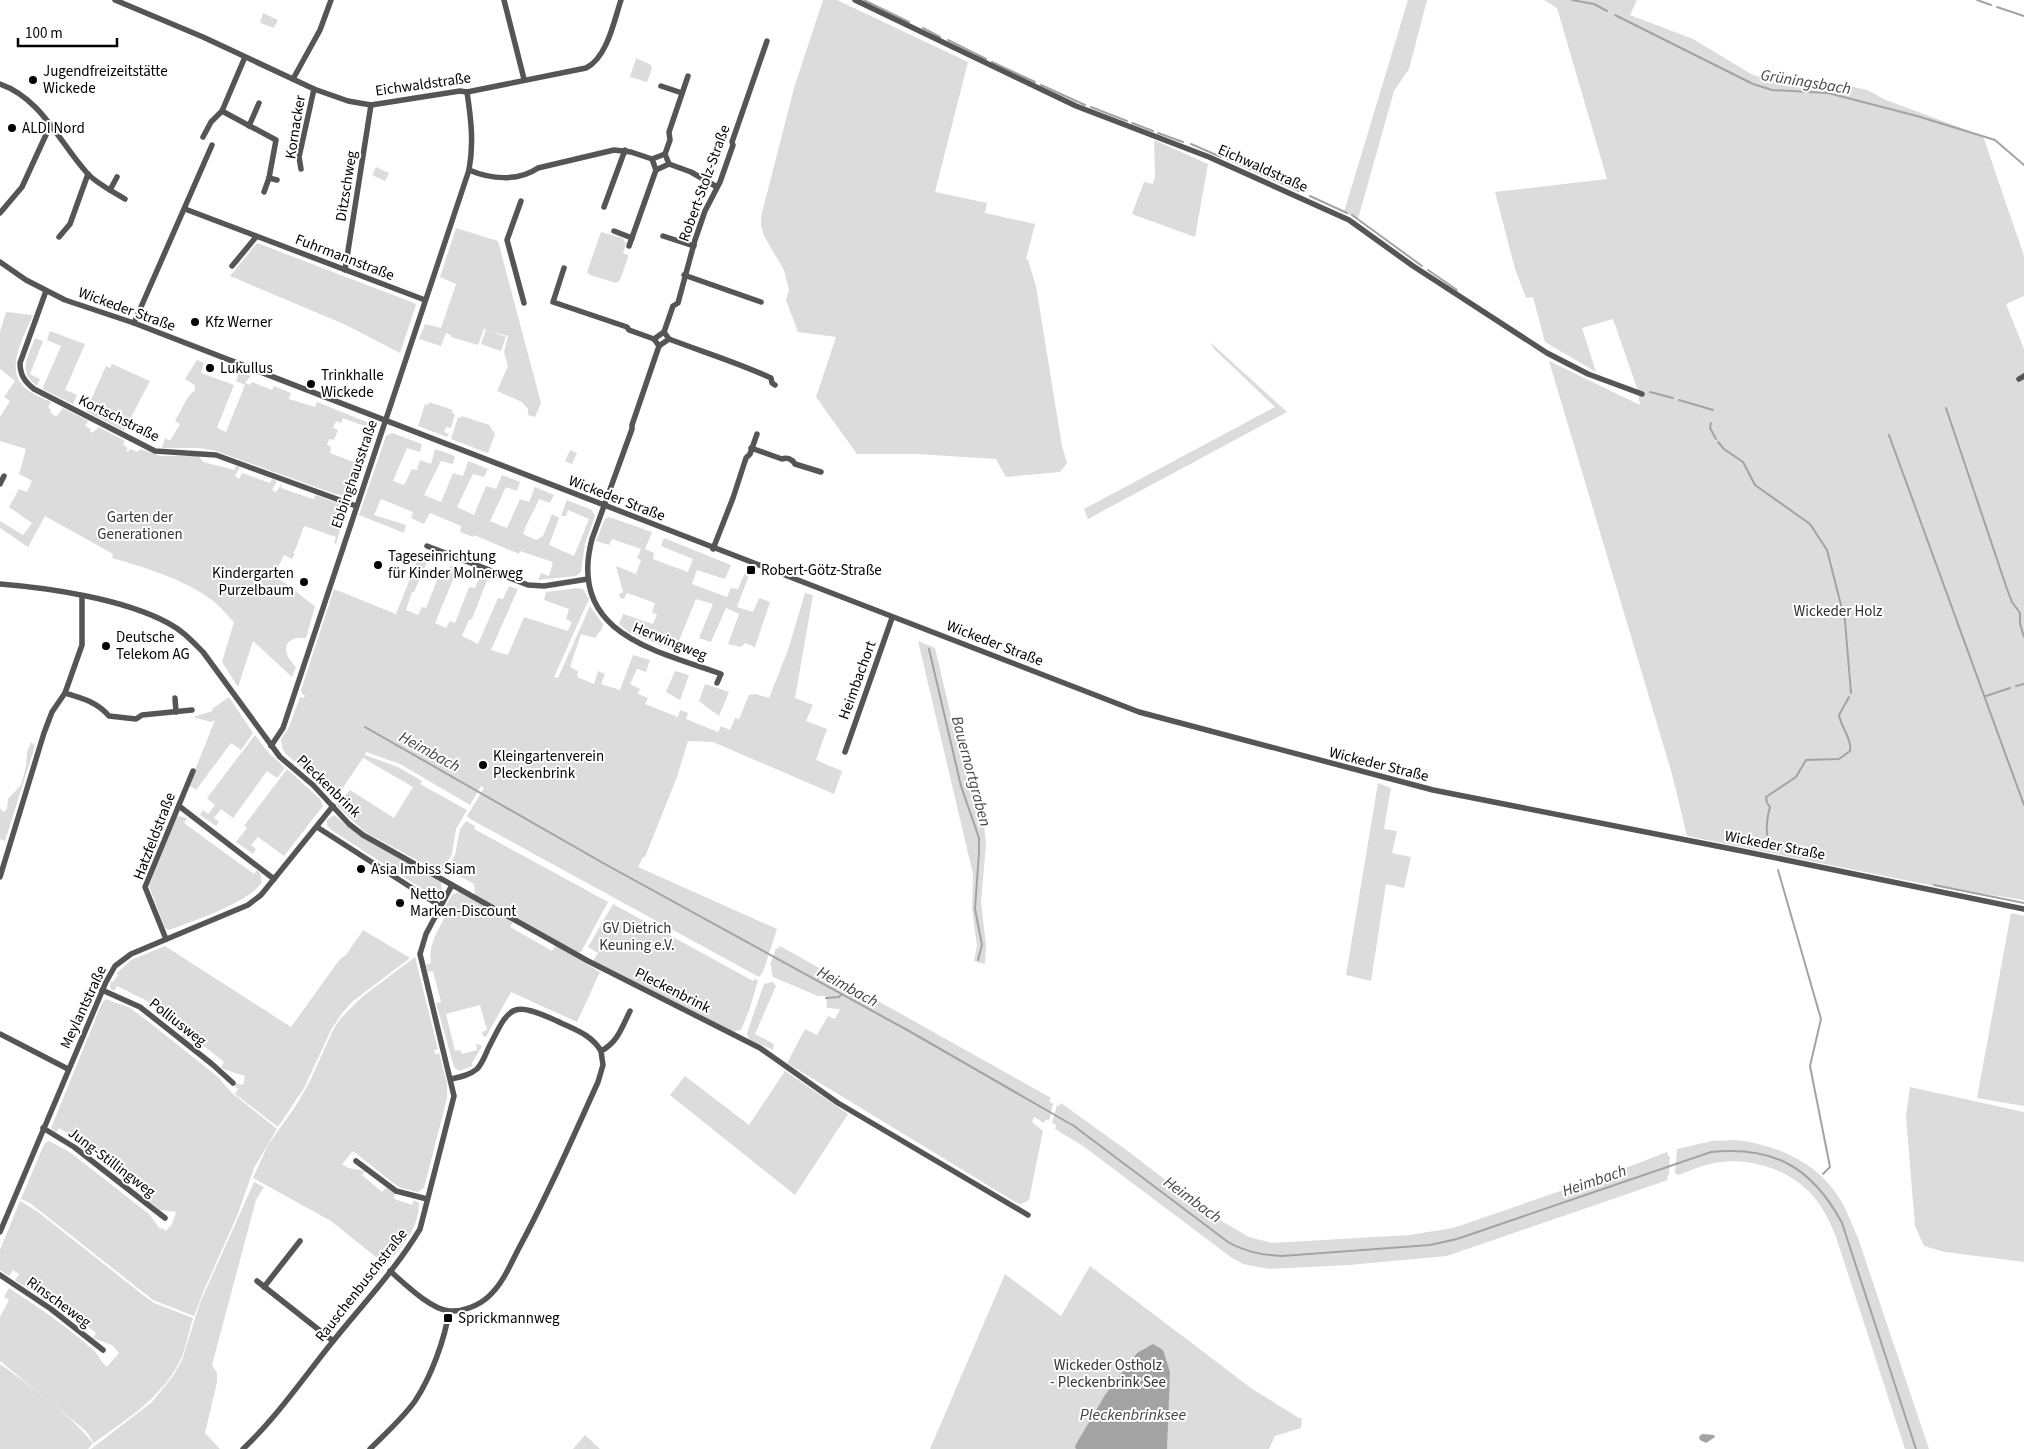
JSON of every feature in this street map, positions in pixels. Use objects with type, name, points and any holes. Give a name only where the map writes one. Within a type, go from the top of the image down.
[{"type":"street","name":"Eichwaldstraße","points":[[115,0],[314,89],[348,101],[371,105],[460,91],[467,92],[580,69],[594,64],[603,50],[621,0]]},
{"type":"street","points":[[293,79],[322,26],[331,0]]},
{"type":"street","points":[[504,0],[524,79]]},
{"type":"street","name":"Eichwaldstraße","points":[[855,0],[1076,106],[1209,158],[1341,216],[1366,231],[1413,266],[1547,353],[1588,374],[1642,394]]},
{"type":"street","name":"Robert-Stolz-Straße","points":[[664,332],[673,306],[678,303],[684,275],[705,211],[717,187],[733,145],[732,142],[767,41]]},
{"type":"street","points":[[203,138],[211,122],[222,111],[246,57]]},
{"type":"street","points":[[669,164],[665,154],[670,140],[669,132],[688,76]]},
{"type":"street","points":[[0,84],[20,93],[29,100],[88,174],[124,199]]},
{"type":"street","points":[[661,86],[682,93]]},
{"type":"street","name":"Kornacker","points":[[301,169],[299,157],[314,89]]},
{"type":"street","name":"Ebbinghausstraße","points":[[271,746],[283,728],[469,170],[473,150],[467,92]]},
{"type":"street","points":[[249,126],[259,103]]},
{"type":"street","name":"Ditzschweg","points":[[345,270],[371,105]]},
{"type":"street","points":[[222,111],[276,140],[269,178],[264,192]]},
{"type":"street","points":[[0,213],[22,187],[50,126]]},
{"type":"street","points":[[134,323],[212,145]]},
{"type":"street","points":[[469,170],[490,177],[514,177],[534,172],[538,168],[608,151],[625,150],[652,160],[665,154]]},
{"type":"street","points":[[604,207],[625,150]]},
{"type":"street","points":[[629,246],[656,170],[652,160]]},
{"type":"street","points":[[656,170],[669,164],[691,172],[717,187]]},
{"type":"street","points":[[59,237],[70,224],[88,174]]},
{"type":"street","points":[[110,190],[117,178]]},
{"type":"street","points":[[269,178],[277,180]]},
{"type":"street","points":[[521,201],[507,240],[524,303]]},
{"type":"street","name":"Fuhrmannstraße","points":[[185,209],[425,300]]},
{"type":"street","points":[[614,231],[632,238]]},
{"type":"street","points":[[663,236],[694,246]]},
{"type":"street","points":[[232,266],[256,237]]},
{"type":"street","name":"Wickeder Straße","points":[[0,262],[46,291],[74,304],[134,323],[713,549],[1138,712],[1341,767],[1471,798],[2024,909]]},
{"type":"street","points":[[564,268],[553,302],[627,327],[629,330],[654,339],[659,346]]},
{"type":"street","points":[[684,275],[761,302]]},
{"type":"street","name":"Kortschstraße","points":[[46,291],[20,363],[21,374],[34,390],[154,451],[167,453],[198,452],[220,456],[356,506]]},
{"type":"street","points":[[654,339],[664,332],[669,339],[750,368],[771,378],[772,383],[775,385]]},
{"type":"street","points":[[604,506],[659,346],[669,339]]},
{"type":"street","points":[[713,549],[746,458],[757,434]]},
{"type":"street","points":[[752,448],[782,459],[792,460],[795,464],[821,472]]},
{"type":"street","points":[[0,484],[4,476]]},
{"type":"street","name":"Herwingweg","points":[[604,506],[589,551],[588,579],[600,611],[617,631],[634,642],[721,674],[717,683]]},
{"type":"street","points":[[427,546],[528,585],[544,586],[588,579]]},
{"type":"street","name":"Pleckenbrink","points":[[0,584],[82,596],[135,609],[152,615],[179,629],[212,663],[280,757],[308,780],[349,824],[362,835],[588,961],[760,1048],[838,1103],[1028,1215]]},
{"type":"street","points":[[0,877],[44,732],[52,712],[65,693],[82,645],[82,596]]},
{"type":"street","name":"Heimbachort","points":[[846,752],[892,618]]},
{"type":"street","points":[[65,693],[86,699],[104,709],[109,716],[121,718],[136,719],[142,715],[192,710]]},
{"type":"street","points":[[175,698],[176,712]]},
{"type":"street","name":"Hatzfeldstraße","points":[[166,939],[145,888],[193,771]]},
{"type":"street","points":[[179,806],[274,879]]},
{"type":"street","name":"Meylantstraße","points":[[0,1232],[110,973],[121,959],[248,905],[261,895],[333,806]]},
{"type":"street","points":[[317,827],[440,906]]},
{"type":"street","name":"Rauschenbuschstraße","points":[[243,1449],[269,1422],[390,1271],[420,1228],[452,1110],[454,1096],[420,955],[426,934],[452,885]]},
{"type":"street","name":"Polliusweg","points":[[102,990],[140,1007],[233,1083]]},
{"type":"street","points":[[390,1271],[430,1302],[449,1311],[472,1307],[481,1302],[495,1289],[504,1276],[549,1191],[598,1082],[603,1066],[601,1050],[597,1043],[582,1032],[534,1011],[519,1009],[510,1012],[503,1020],[476,1070],[451,1079]]},
{"type":"street","points":[[601,1050],[609,1047],[618,1038],[630,1011]]},
{"type":"street","points":[[0,1034],[68,1069]]},
{"type":"street","name":"Jung-Stillingweg","points":[[43,1128],[74,1146],[165,1218]]},
{"type":"street","points":[[356,1161],[396,1191],[427,1199]]},
{"type":"street","points":[[264,1287],[300,1241]]},
{"type":"street","name":"Rinscheweg","points":[[0,1275],[51,1309],[103,1350]]},
{"type":"street","points":[[257,1281],[333,1341]]},
{"type":"street","points":[[370,1449],[404,1414],[424,1387],[440,1345],[449,1311]]},
{"type":"green space","points":[[823,0],[837,0],[968,62],[935,192],[987,203],[985,213],[1035,224],[1026,259],[1028,260],[1036,286],[1062,446],[1067,463],[1060,472],[1006,477],[996,459],[917,454],[857,454],[816,397],[836,337],[798,332],[786,300],[789,290],[784,270],[764,236],[761,217],[794,88]]},
{"type":"green space","points":[[1408,0],[1427,0],[1409,69],[1394,91],[1358,219],[1344,212]]},
{"type":"green space","name":"Wickeder Holz","points":[[1544,0],[1637,0],[1630,15],[1693,39],[1753,75],[1776,81],[1831,82],[1867,90],[1886,100],[1983,136],[2024,256],[2024,296],[2006,304],[2024,349],[2024,900],[1934,886],[1687,836],[1672,774],[1549,361],[1640,405],[1637,388],[1613,319],[1582,328],[1596,372],[1545,342],[1533,297],[1526,298],[1515,269],[1495,192],[1607,179],[1557,8]]},
{"type":"green space","points":[[263,13],[278,20],[274,28],[260,23]]},
{"type":"green space","points":[[636,58],[651,65],[652,69],[647,82],[630,77]]},
{"type":"green space","points":[[1154,140],[1208,164],[1195,237],[1132,214],[1144,182],[1153,184],[1155,176]]},
{"type":"green space","points":[[376,167],[389,173],[385,181],[372,175]]},
{"type":"green space","points":[[456,228],[498,241],[541,403],[535,417],[528,415],[528,409],[522,402],[497,391],[508,366],[504,352],[508,336],[490,331],[506,337],[501,351],[481,344],[486,329],[484,329],[478,345],[451,337],[451,335],[446,333],[441,346],[419,339],[425,324],[441,328],[456,284],[440,277]]},
{"type":"green space","points":[[601,232],[622,238],[626,243],[623,253],[628,255],[628,257],[620,280],[616,283],[590,275],[587,272]]},
{"type":"green space","points":[[257,243],[414,303],[416,305],[400,353],[346,325],[230,276]]},
{"type":"green space","name":"Garten der Generationen","points":[[6,312],[33,315],[18,351],[16,370],[23,386],[33,394],[51,402],[48,407],[51,410],[50,412],[56,417],[63,408],[88,421],[85,426],[91,429],[92,433],[99,427],[125,441],[123,445],[128,448],[126,450],[128,452],[130,449],[138,452],[140,449],[161,456],[199,456],[203,462],[234,470],[236,466],[240,467],[235,476],[239,479],[242,473],[270,483],[272,479],[277,481],[272,490],[276,492],[282,483],[281,488],[313,499],[316,495],[347,507],[336,544],[334,543],[336,537],[304,526],[292,559],[284,555],[274,576],[315,606],[306,638],[292,640],[286,646],[288,656],[296,667],[292,677],[253,641],[238,687],[222,662],[234,622],[212,600],[189,586],[151,570],[112,558],[113,554],[45,516],[28,547],[0,528],[0,521],[23,535],[32,523],[9,507],[19,489],[27,492],[32,481],[19,474],[26,449],[0,441],[0,417],[10,401],[4,397],[15,381],[0,369],[0,332]]},
{"type":"green space","points":[[50,331],[85,344],[65,390],[77,395],[73,404],[44,390],[43,387],[61,346],[47,340]]},
{"type":"green space","points":[[35,338],[43,341],[30,374],[40,379],[37,386],[27,375],[26,369],[27,358]]},
{"type":"green space","points":[[1210,342],[1287,412],[1088,519],[1084,509],[1275,407],[1214,349]]},
{"type":"green space","points":[[197,360],[204,363],[201,373],[234,385],[217,428],[226,432],[245,385],[236,381],[239,372],[251,376],[245,383],[250,385],[252,382],[272,390],[274,386],[291,393],[289,399],[315,407],[317,402],[374,425],[375,431],[372,438],[367,437],[370,428],[343,418],[341,423],[336,421],[333,428],[338,430],[334,440],[329,439],[327,445],[331,447],[330,453],[356,463],[361,456],[365,457],[352,495],[348,497],[335,494],[216,451],[200,448],[162,448],[165,438],[170,441],[180,424],[175,421],[188,397],[195,390],[195,385],[185,379]]},
{"type":"green space","points":[[112,364],[150,381],[124,431],[86,411],[106,366],[110,368]]},
{"type":"green space","points":[[429,402],[453,410],[452,413],[455,414],[451,428],[446,427],[444,432],[449,434],[447,437],[418,426],[425,404],[428,405]]},
{"type":"green space","points":[[462,416],[489,425],[495,434],[488,453],[451,439],[458,417],[461,418]]},
{"type":"green space","points":[[392,433],[422,444],[420,452],[407,448],[393,481],[404,485],[412,469],[417,470],[420,460],[431,464],[435,449],[455,456],[453,464],[441,461],[424,495],[441,502],[453,473],[463,476],[468,461],[488,469],[484,477],[473,474],[457,507],[474,515],[486,486],[496,489],[502,475],[520,482],[517,491],[506,487],[490,521],[507,528],[520,499],[529,502],[535,487],[554,495],[550,503],[539,499],[523,534],[536,540],[543,536],[552,514],[559,518],[549,545],[574,556],[589,519],[568,510],[566,516],[561,516],[567,500],[592,510],[595,516],[585,544],[581,572],[576,576],[538,580],[541,573],[549,576],[553,562],[520,551],[519,554],[474,535],[473,537],[460,532],[461,526],[430,513],[424,524],[411,518],[413,512],[381,499],[374,515],[406,525],[404,533],[359,515],[386,436]]},
{"type":"green space","points":[[570,450],[577,453],[572,464],[565,461]]},
{"type":"green space","points":[[609,517],[652,532],[645,549],[654,553],[653,559],[688,572],[693,559],[661,546],[664,538],[731,565],[725,579],[697,570],[692,584],[727,597],[731,588],[738,589],[746,570],[750,572],[737,607],[753,612],[759,598],[770,602],[755,647],[745,643],[741,647],[728,644],[739,614],[726,608],[711,642],[699,638],[713,604],[696,599],[677,646],[687,651],[685,655],[628,632],[619,624],[623,614],[653,624],[657,614],[652,613],[655,603],[627,593],[624,599],[620,598],[619,594],[623,592],[616,566],[636,574],[641,560],[637,558],[641,549],[612,539],[609,545],[596,541],[605,519]]},
{"type":"green space","points":[[419,556],[428,560],[414,592],[412,592],[406,610],[418,615],[422,607],[426,608],[439,575],[445,576],[450,566],[458,568],[435,623],[446,628],[450,621],[455,623],[469,587],[475,588],[480,576],[488,578],[472,619],[469,620],[462,636],[478,644],[498,598],[503,599],[509,586],[518,589],[491,650],[508,655],[524,617],[568,631],[572,622],[566,619],[569,609],[544,600],[546,592],[583,589],[589,599],[554,677],[558,678],[590,606],[603,624],[602,629],[595,638],[581,634],[570,667],[578,671],[577,677],[594,684],[598,671],[605,674],[601,684],[620,690],[633,655],[650,660],[646,672],[637,669],[630,684],[640,689],[638,694],[648,698],[645,704],[678,717],[680,710],[688,713],[686,719],[718,732],[721,726],[730,730],[735,718],[739,719],[749,695],[755,694],[769,698],[788,650],[805,593],[813,595],[795,698],[813,705],[806,721],[827,729],[816,760],[842,771],[834,794],[713,742],[688,741],[677,777],[645,857],[643,857],[638,867],[777,929],[763,972],[759,977],[470,819],[467,816],[484,788],[481,786],[470,805],[400,764],[366,752],[365,755],[398,767],[422,781],[420,784],[467,810],[456,829],[452,854],[441,873],[365,832],[336,805],[350,790],[394,818],[413,787],[363,758],[336,798],[316,781],[318,779],[314,776],[312,777],[285,753],[282,748],[281,739],[289,727],[300,697],[304,698],[305,695],[302,694],[301,690],[334,589],[396,614]]},
{"type":"green space","points":[[918,641],[935,648],[962,762],[984,825],[986,844],[981,902],[986,945],[985,964],[974,961],[977,946],[972,908],[973,874]]},
{"type":"green space","points":[[675,671],[689,675],[680,700],[666,692]]},
{"type":"green space","points":[[705,684],[729,692],[719,716],[699,701]]},
{"type":"green space","points":[[229,697],[253,733],[241,750],[231,743],[196,790],[189,785],[215,720],[211,722],[193,717],[213,711],[212,709]]},
{"type":"green space","points":[[255,735],[268,752],[285,768],[277,778],[267,771],[233,818],[221,809],[214,818],[219,822],[216,826],[200,815],[203,810],[208,814],[215,805],[207,798]]},
{"type":"green space","points":[[31,742],[35,746],[5,841],[0,839],[0,808],[3,812],[7,809],[8,799],[21,785],[26,766],[27,752]]},
{"type":"green space","points":[[287,769],[320,799],[323,806],[284,856],[258,837],[251,845],[256,849],[253,854],[236,842],[247,828],[244,826]]},
{"type":"green space","points":[[1378,783],[1391,788],[1384,829],[1397,831],[1392,853],[1411,857],[1404,888],[1386,884],[1371,981],[1346,975]]},
{"type":"green space","points":[[334,815],[358,835],[441,881],[442,891],[438,895],[430,894],[330,829],[327,825],[327,820]]},
{"type":"green space","points":[[179,816],[187,818],[184,823],[254,874],[257,870],[260,873],[262,882],[255,890],[233,904],[169,930],[165,928],[149,886],[176,818]]},
{"type":"green space","name":"GV Dietrich Keuning e.V.","points":[[466,821],[475,826],[474,829],[608,902],[581,952],[577,952],[475,895],[474,884],[447,869],[455,855],[460,829]]},
{"type":"green space","points":[[458,892],[463,893],[513,922],[510,927],[552,951],[556,946],[600,972],[577,1022],[511,992],[486,1037],[483,1036],[482,1032],[487,1030],[480,1005],[446,1014],[455,1051],[460,1050],[462,1054],[477,1050],[476,1044],[482,1046],[472,1063],[473,1066],[459,1071],[454,1067],[436,1003],[441,1002],[433,971],[428,972],[426,965],[431,963],[430,956],[433,942],[449,909],[445,907],[452,895]]},
{"type":"green space","points":[[613,904],[753,981],[754,979],[758,980],[741,1030],[733,1032],[593,961],[598,953],[588,947]]},
{"type":"green space","points":[[2011,913],[2024,916],[2024,1106],[1977,1098]]},
{"type":"green space","points":[[363,930],[410,958],[353,1001],[342,1013],[331,1030],[304,1088],[278,1127],[235,1094],[238,1089],[234,1086],[237,1083],[243,1085],[245,1076],[223,1069],[221,1067],[224,1062],[188,1033],[184,1038],[182,1036],[185,1032],[151,1004],[148,1008],[146,1007],[149,1002],[117,986],[114,991],[110,988],[111,981],[113,982],[118,975],[116,974],[131,960],[165,946],[291,1027]]},
{"type":"green space","points":[[780,946],[1051,1098],[1049,1101],[1053,1104],[1049,1121],[1046,1119],[1044,1123],[1034,1117],[1032,1122],[1043,1131],[1029,1200],[1021,1204],[1017,1203],[787,1063],[805,1029],[817,1035],[828,1016],[835,1019],[840,1009],[827,1008],[826,996],[818,996],[773,977],[770,965],[776,948],[778,949]]},
{"type":"green space","points":[[415,957],[438,1049],[434,1050],[435,1054],[439,1053],[447,1083],[447,1098],[424,1188],[418,1192],[401,1188],[353,1151],[342,1164],[348,1168],[365,1171],[362,1175],[382,1192],[386,1188],[395,1193],[394,1199],[412,1205],[414,1200],[419,1203],[413,1229],[386,1265],[331,1221],[253,1178],[268,1145],[297,1104],[310,1081],[333,1030],[340,1019],[362,997]]},
{"type":"green space","points":[[773,982],[776,986],[755,1034],[774,1044],[773,1050],[749,1039],[747,1033],[764,984]]},
{"type":"green space","points":[[106,999],[130,1008],[149,1022],[218,1077],[232,1093],[277,1129],[254,1168],[237,1216],[194,1316],[153,1300],[30,1203],[21,1199],[42,1149],[45,1143],[49,1141],[71,1153],[149,1214],[160,1229],[162,1228],[166,1231],[172,1224],[176,1212],[160,1210],[144,1197],[147,1193],[119,1171],[116,1175],[118,1170],[90,1149],[87,1153],[78,1146],[82,1142],[59,1128],[56,1133],[51,1128],[102,1003]]},
{"type":"green space","points":[[785,1071],[848,1114],[795,1195],[670,1095],[685,1076],[749,1125]]},
{"type":"green space","points":[[1910,1087],[2024,1112],[2024,1262],[1945,1252],[1924,1246],[1915,1226],[1906,1117]]},
{"type":"green space","points":[[1061,1103],[1213,1216],[1249,1237],[1272,1243],[1409,1235],[1453,1228],[1610,1174],[1667,1152],[1668,1156],[1670,1156],[1669,1175],[1667,1176],[1668,1180],[1447,1256],[1349,1265],[1269,1269],[1243,1264],[1232,1258],[1083,1146],[1055,1129],[1056,1125],[1052,1123],[1057,1105],[1059,1106]]},
{"type":"green space","points":[[1736,1140],[1784,1152],[1799,1160],[1824,1179],[1844,1206],[1858,1238],[1929,1449],[1905,1449],[1836,1237],[1826,1216],[1813,1196],[1804,1187],[1781,1172],[1755,1164],[1728,1161],[1705,1165],[1678,1175],[1675,1173],[1677,1149],[1712,1141]]},
{"type":"green space","points":[[254,1182],[264,1187],[256,1200],[212,1365],[217,1373],[217,1382],[205,1433],[220,1449],[91,1449],[152,1402],[173,1376],[182,1360],[200,1303]]},
{"type":"green space","points":[[20,1201],[38,1212],[148,1299],[193,1318],[182,1356],[166,1383],[156,1395],[132,1415],[94,1443],[86,1431],[0,1361],[0,1317],[9,1300],[4,1297],[9,1288],[72,1332],[94,1351],[107,1367],[119,1353],[112,1345],[93,1338],[96,1333],[61,1305],[58,1310],[60,1305],[34,1286],[31,1291],[15,1280],[19,1274],[13,1270],[9,1276],[0,1270],[0,1250]]},
{"type":"green space","name":"Wickeder Ostholz - Pleckenbrink See","points":[[1090,1266],[1251,1388],[1299,1418],[1302,1418],[1301,1428],[1275,1436],[1269,1449],[930,1449],[1005,1274],[1061,1316]]},
{"type":"green space","points":[[0,1364],[37,1391],[72,1421],[93,1443],[88,1449],[0,1449]]},
{"type":"green space","points":[[585,1435],[600,1449],[573,1449]]},
{"type":"water","name":"Pleckenbrinksee","points":[[1153,1344],[1163,1350],[1170,1372],[1167,1449],[1076,1449],[1075,1446],[1105,1395],[1137,1353]]},
{"type":"water","points":[[1702,1434],[1714,1435],[1715,1437],[1706,1443],[1700,1440],[1699,1437]]},
{"type":"waterway","points":[[864,0],[909,22]]},
{"type":"waterway","name":"Grüningsbach","points":[[1572,0],[1594,4],[1607,11]]},
{"type":"waterway","points":[[1977,0],[1991,5]]},
{"type":"waterway","points":[[1997,7],[2024,16]]},
{"type":"waterway","name":"Grüningsbach","points":[[1615,15],[1753,84],[1772,90],[1828,93],[1917,116],[1995,140],[2024,165]]},
{"type":"waterway","points":[[923,28],[940,37]]},
{"type":"waterway","points":[[948,40],[986,59]]},
{"type":"waterway","points":[[992,62],[1035,82]]},
{"type":"waterway","points":[[1041,85],[1085,105]]},
{"type":"waterway","points":[[1091,107],[1127,121]]},
{"type":"waterway","points":[[1132,123],[1153,131]]},
{"type":"waterway","points":[[1158,133],[1183,142]]},
{"type":"waterway","points":[[1191,144],[1221,157]]},
{"type":"waterway","points":[[1228,159],[1299,191]]},
{"type":"waterway","points":[[1310,196],[1347,213]]},
{"type":"waterway","points":[[1352,215],[1422,266]]},
{"type":"waterway","points":[[1428,270],[1457,290]]},
{"type":"waterway","points":[[1650,392],[1673,398]]},
{"type":"waterway","points":[[1679,400],[1713,410]]},
{"type":"waterway","points":[[1946,408],[2007,589],[2012,602],[2020,613],[2020,624],[2024,637]]},
{"type":"waterway","points":[[1711,423],[1710,428],[1716,439]]},
{"type":"waterway","points":[[1889,435],[2024,805]]},
{"type":"waterway","points":[[1718,442],[1724,449],[1743,462],[1755,485],[1810,524],[1827,550],[1845,621],[1851,693]]},
{"type":"waterway","name":"Bauernortgraben","points":[[929,649],[961,786],[979,838],[975,909],[982,945],[978,960]]},
{"type":"waterway","points":[[2016,686],[2024,684]]},
{"type":"waterway","points":[[1986,696],[2010,688]]},
{"type":"waterway","points":[[1771,850],[1767,828],[1770,807],[1766,797],[1796,777],[1806,760],[1839,759],[1850,751],[1848,738],[1839,715],[1849,697]]},
{"type":"waterway","name":"Heimbach","points":[[365,727],[603,863],[909,1031],[1074,1126],[1228,1242],[1248,1251],[1282,1256],[1430,1245],[1457,1239],[1711,1152],[1733,1151],[1754,1153],[1772,1157],[1789,1164],[1818,1187],[1842,1223],[1916,1449]]},
{"type":"waterway","points":[[1778,870],[1821,1019],[1810,1066],[1830,1167],[1823,1174]]},
{"type":"waterway","points":[[1934,885],[2024,903]]},
{"type":"waterway","points":[[826,998],[839,997],[842,994]]},
{"type":"place","name":"Jugendfreizeitstätte Wickede","points":[[33,80]]},
{"type":"place","name":"ALDI Nord","points":[[12,128]]},
{"type":"place","name":"Kfz Werner","points":[[195,322]]},
{"type":"place","name":"Lukullus","points":[[210,368]]},
{"type":"place","name":"Trinkhalle Wickede","points":[[311,384]]},
{"type":"place","name":"Tageseinrichtung für Kinder Molnerweg","points":[[378,565]]},
{"type":"place","name":"Robert-Götz-Straße","points":[[751,570]]},
{"type":"place","name":"Kindergarten Purzelbaum","points":[[304,582]]},
{"type":"place","name":"Deutsche Telekom AG","points":[[106,646]]},
{"type":"place","name":"Kleingartenverein Pleckenbrink","points":[[483,765]]},
{"type":"place","name":"Asia Imbiss Siam","points":[[361,869]]},
{"type":"place","name":"Netto Marken-Discount","points":[[400,903]]},
{"type":"place","name":"Sprickmannweg","points":[[448,1318]]}]
